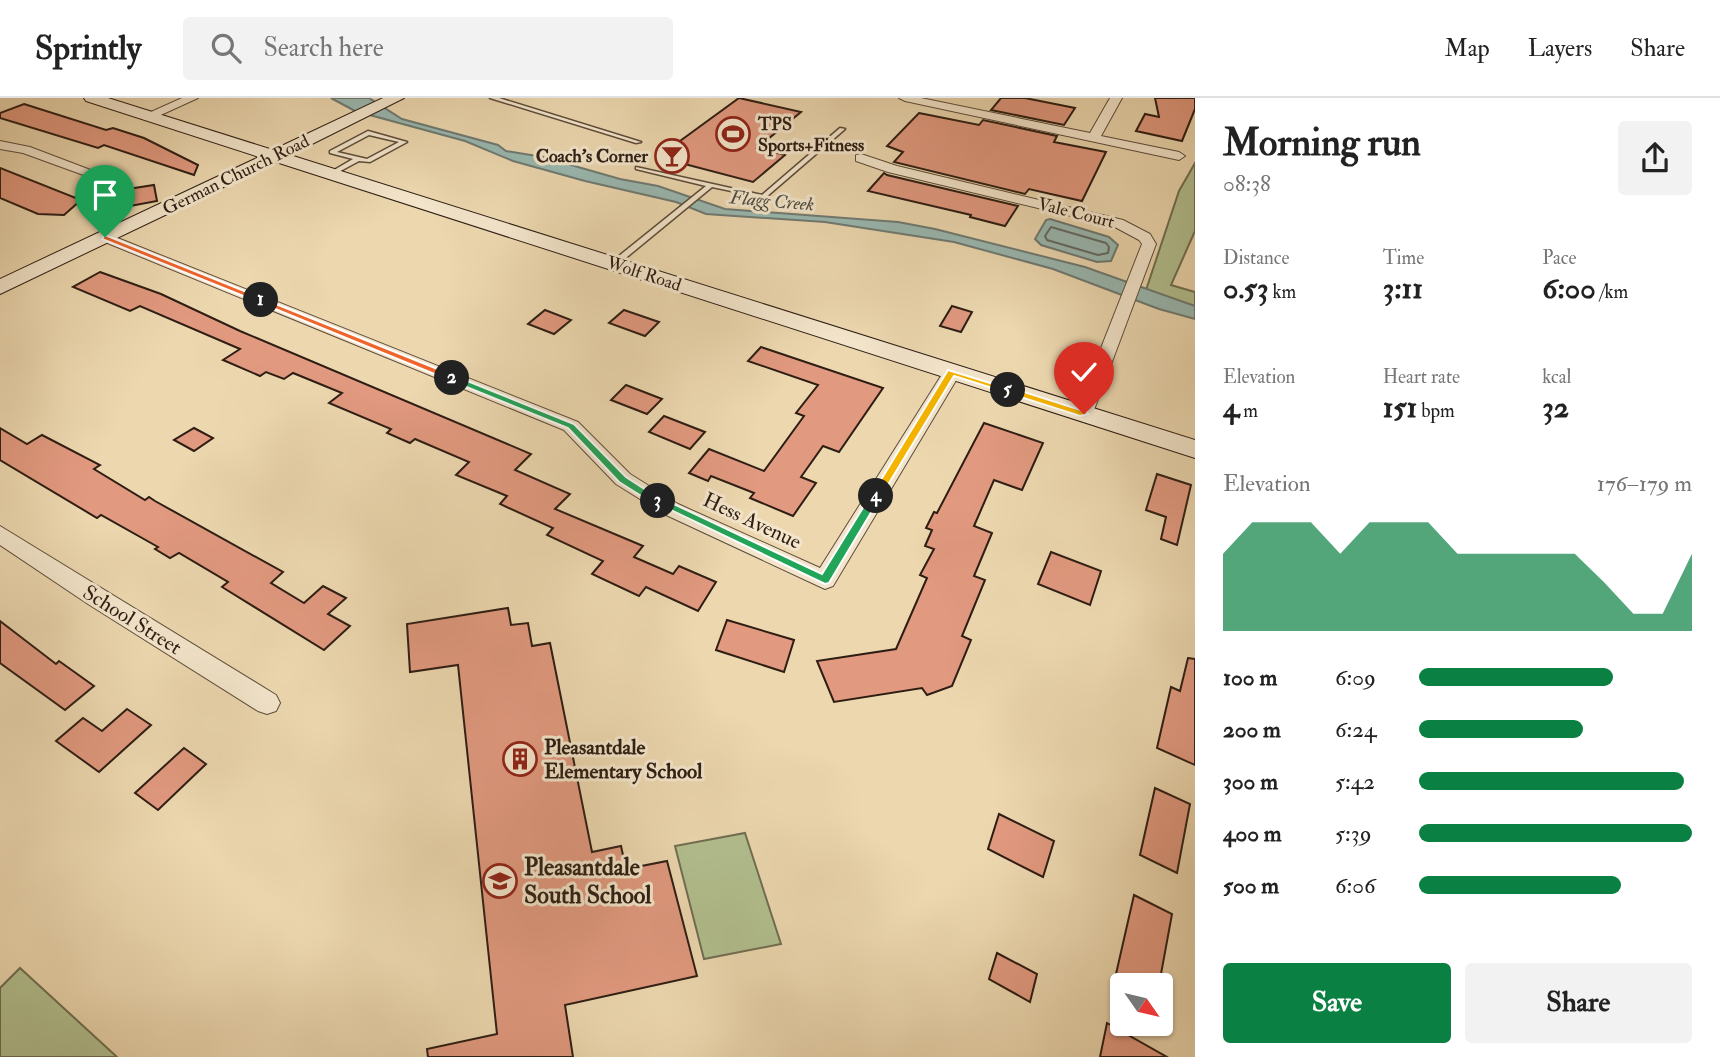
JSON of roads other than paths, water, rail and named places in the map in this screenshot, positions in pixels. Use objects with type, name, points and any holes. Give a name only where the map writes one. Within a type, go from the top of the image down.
[{"type":"street","name":"Wolf Road","points":[[92,98],[1195,450]]},
{"type":"street","points":[[148,116],[192,98]]},
{"type":"street","points":[[905,98],[1179,156]]},
{"type":"street","points":[[1093,138],[1116,98]]},
{"type":"street","name":"German Church Road","points":[[0,287],[390,101]]},
{"type":"street","points":[[0,145],[26,150],[94,174]]},
{"type":"street","name":"Vale Court","points":[[861,159],[1131,228],[1145,237],[1149,244],[1084,414]]},
{"type":"street","name":"Hess Avenue","points":[[105,237],[571,426],[623,479],[671,509],[825,580],[952,372]]},
{"type":"street","name":"School Street","points":[[0,534],[96,598],[267,703]]},
{"type":"lane","points":[[493,98],[638,142]]},
{"type":"lane","points":[[638,168],[707,188],[763,197],[842,129]]},
{"type":"lane","points":[[331,174],[360,160],[368,161],[404,142],[368,133],[332,152],[360,160]]},
{"type":"lane","points":[[613,264],[707,188]]},
{"type":"water","points":[[331,98],[369,98],[402,119],[498,145],[506,151],[543,157],[620,179],[658,186],[725,209],[898,222],[1085,267],[1195,306],[1195,319],[1159,309],[1053,269],[954,242],[825,222],[706,214],[676,202],[513,161],[465,141],[355,111]]},
{"type":"water","points":[[1046,220],[1109,237],[1118,245],[1111,261],[1097,262],[1041,245],[1035,239]]},
{"type":"place","name":"TPS Sports+Fitness","points":[[733,134]]},
{"type":"place","name":"Coach's Corner","points":[[672,156]]},
{"type":"place","name":"Pleasantdale Elementary School","points":[[520,759]]},
{"type":"place","name":"Pleasantdale South School","points":[[500,881]]},
{"type":"water label","name":"Flagg Creek","points":[[772,201]]}]
